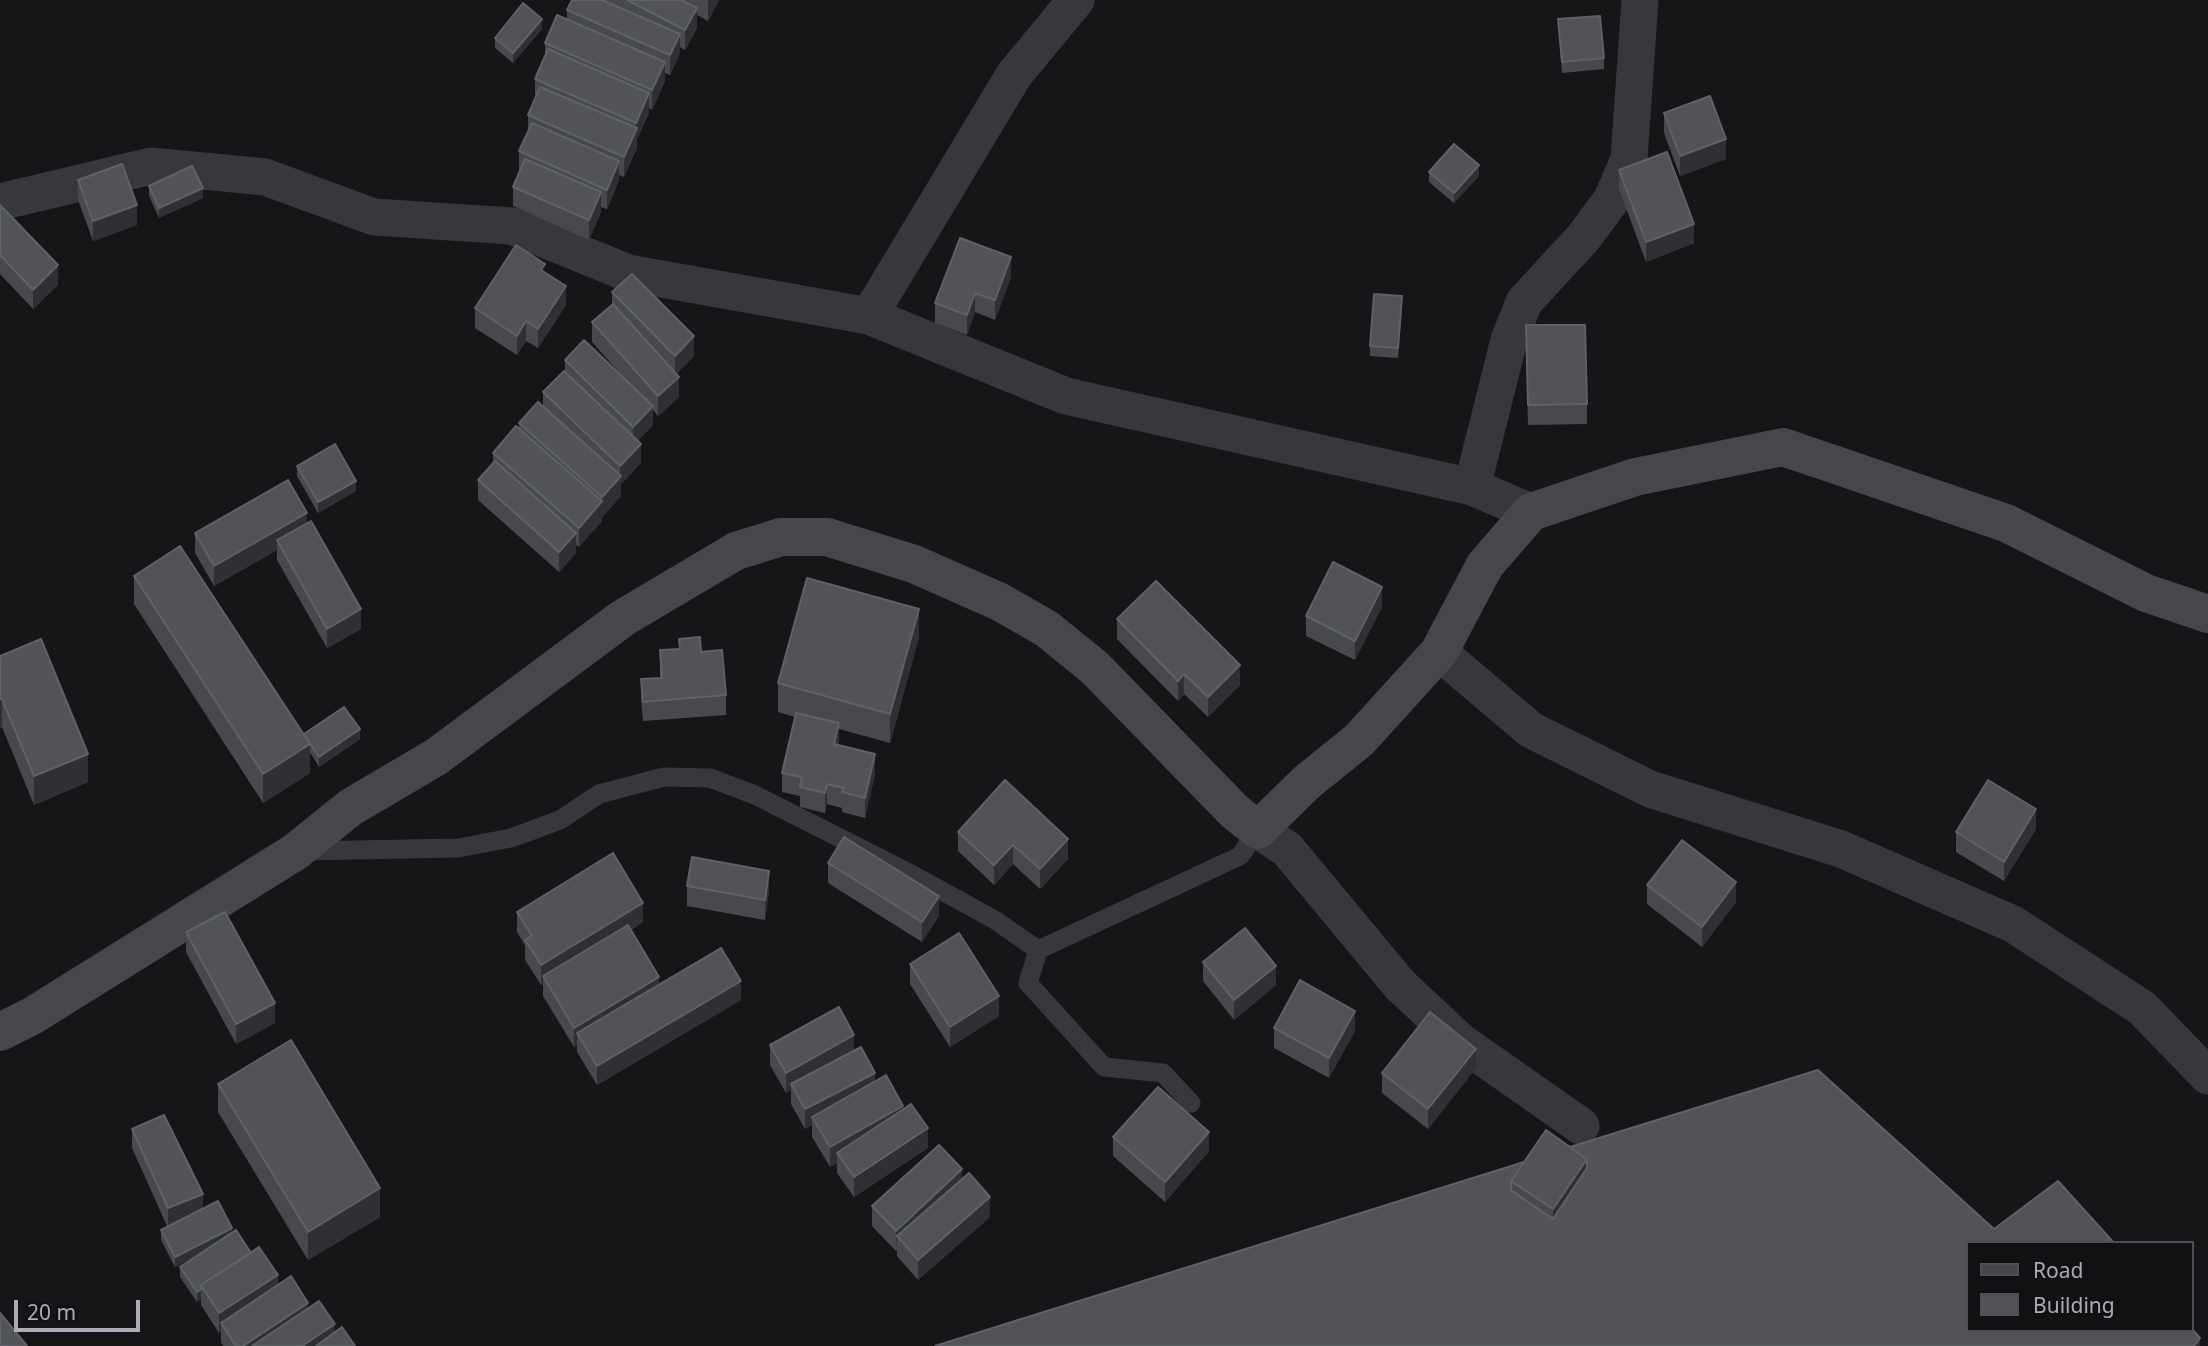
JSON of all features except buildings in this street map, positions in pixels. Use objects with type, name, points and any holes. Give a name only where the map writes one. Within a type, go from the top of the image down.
[{"type":"street","points":[[869,316],[1014,75],[1076,0]]},
{"type":"street","points":[[1472,487],[1509,340],[1524,302],[1583,238],[1612,199],[1629,159],[1640,0]]},
{"type":"street","points":[[0,202],[152,166],[265,177],[373,217],[512,226],[628,273],[869,316],[1066,396],[1472,487],[1531,512]]},
{"type":"street","points":[[1258,830],[1307,782],[1359,740],[1439,652],[1485,565],[1531,512],[1635,477],[1783,447],[2006,523],[2146,593],[2208,614]]},
{"type":"street","points":[[0,1032],[32,1016],[295,852],[351,807],[436,757],[623,618],[736,551],[781,537],[827,537],[915,564],[1000,602],[1047,629],[1095,668],[1235,812],[1287,849],[1400,985],[1461,1042],[1581,1126]]},
{"type":"street","points":[[1439,652],[1531,730],[1650,789],[1841,849],[2013,924],[2142,1009],[2208,1076]]},
{"type":"lane","points":[[295,852],[458,848],[511,838],[560,820],[598,794],[664,776],[710,778],[755,794],[913,876],[995,920],[1038,950]]},
{"type":"lane","points":[[1191,1103],[1163,1073],[1104,1068],[1028,982],[1038,950],[1240,856],[1258,830]]}]
